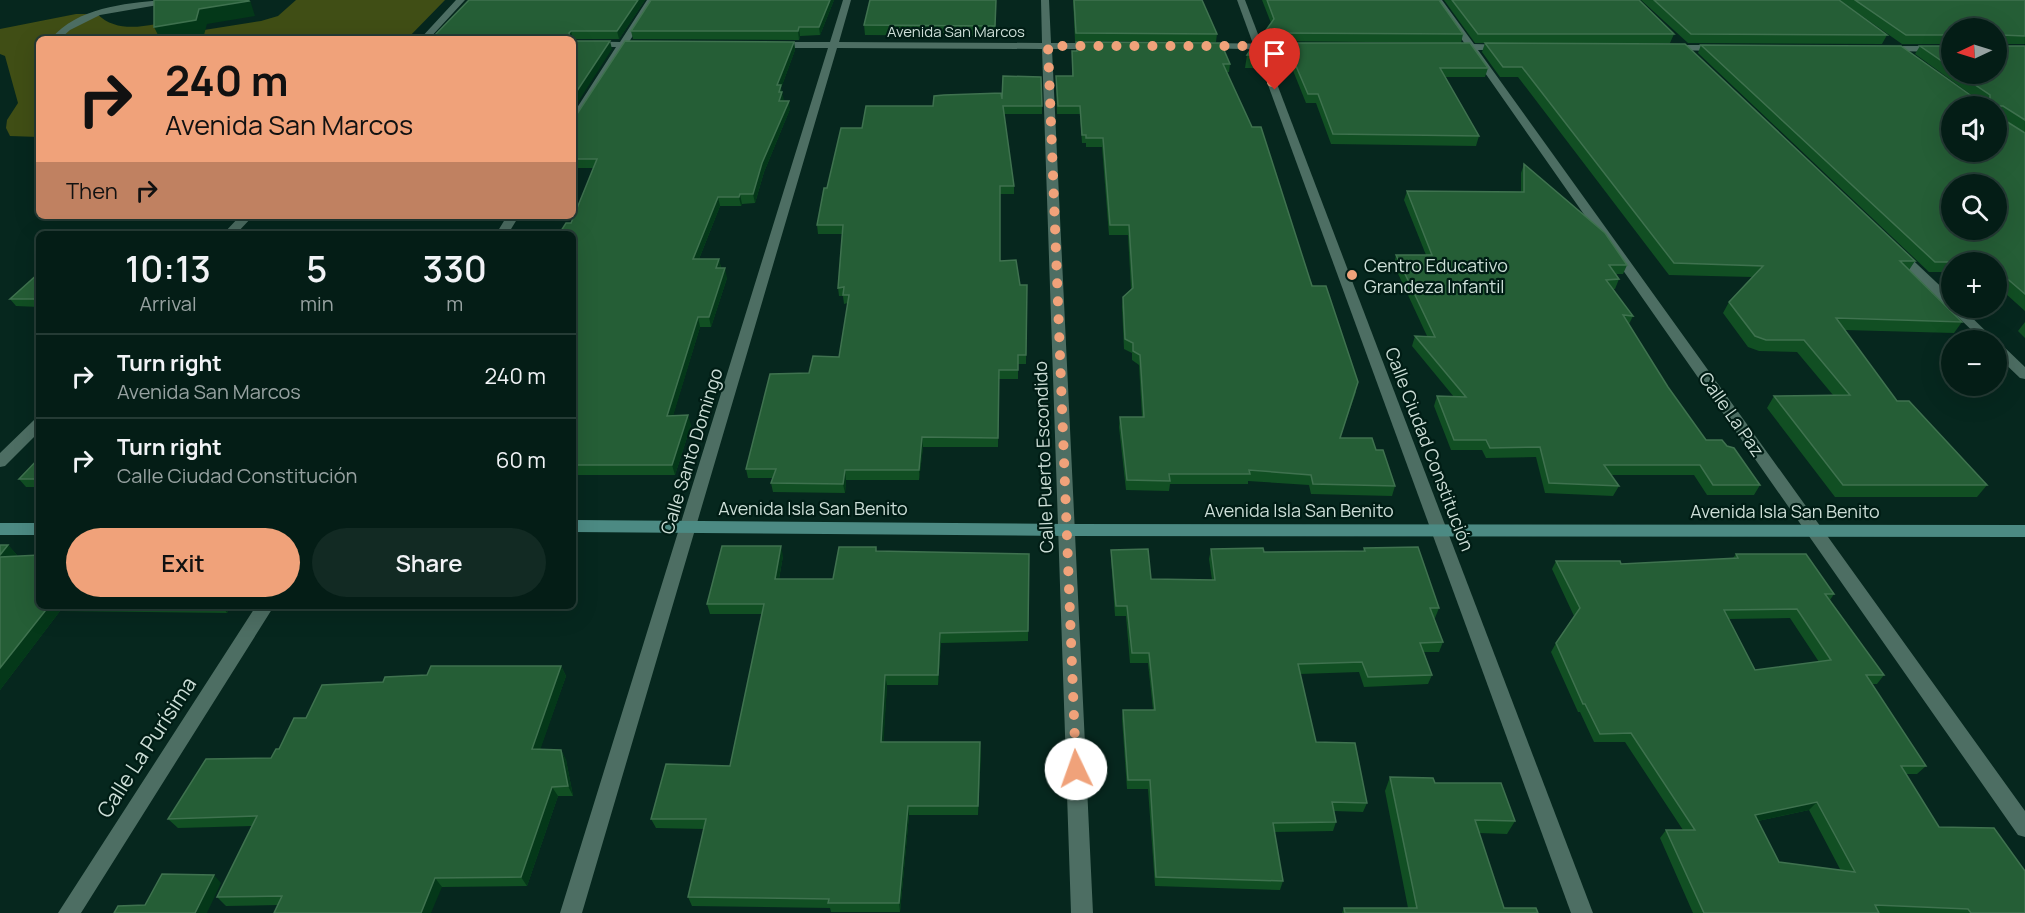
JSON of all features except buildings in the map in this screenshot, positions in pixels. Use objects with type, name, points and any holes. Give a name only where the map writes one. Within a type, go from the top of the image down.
[{"type":"main road","name":"Avenida Isla San Benito","points":[[576,526],[1065,530],[2025,531]]},
{"type":"main road","points":[[0,529],[36,529]]},
{"type":"street","points":[[102,12],[106,0]]},
{"type":"street","points":[[57,36],[64,27],[102,12],[183,0]]},
{"type":"street","points":[[427,36],[461,0]]},
{"type":"street","points":[[576,117],[651,0]]},
{"type":"street","name":"Calle Santo Domingo","points":[[571,913],[847,0]]},
{"type":"street","name":"Calle Puerto Escondido","points":[[1045,0],[1065,530],[1083,913]]},
{"type":"street","name":"Calle Ciudad Constitución","points":[[1241,0],[1582,913]]},
{"type":"street","name":"Calle La Paz","points":[[1438,0],[1816,530],[2025,828]]},
{"type":"street","points":[[1889,42],[1916,62]]},
{"type":"street","points":[[576,44],[658,45]]},
{"type":"street","points":[[1660,48],[1680,44],[1732,48]]},
{"type":"street","points":[[1680,44],[1693,56]]},
{"type":"street","name":"Avenida San Marcos","points":[[763,45],[1106,46]]},
{"type":"street","points":[[1188,46],[1294,47]]},
{"type":"street","points":[[1448,47],[1519,47]]},
{"type":"street","points":[[1875,49],[1941,49]]},
{"type":"street","points":[[232,231],[244,219]]},
{"type":"street","points":[[1891,246],[1941,294]]},
{"type":"street","points":[[1966,318],[1978,330]]},
{"type":"street","points":[[2007,358],[2025,375]]},
{"type":"street","points":[[0,462],[36,426]]},
{"type":"street","name":"Calle La Purísima","points":[[69,913],[262,609]]},
{"type":"green space","points":[[296,0],[445,0],[410,36],[36,36],[36,137],[10,136],[6,128],[7,120],[18,103],[5,56],[0,54],[0,29],[76,14],[97,14],[106,21],[126,27],[179,20],[179,34],[261,21],[278,16]]},
{"type":"place","name":"Centro Educativo Grandeza Infantil","points":[[1352,275]]},
{"type":"route","points":[[1076,769],[1048,46],[1258,46],[1275,90]]}]
